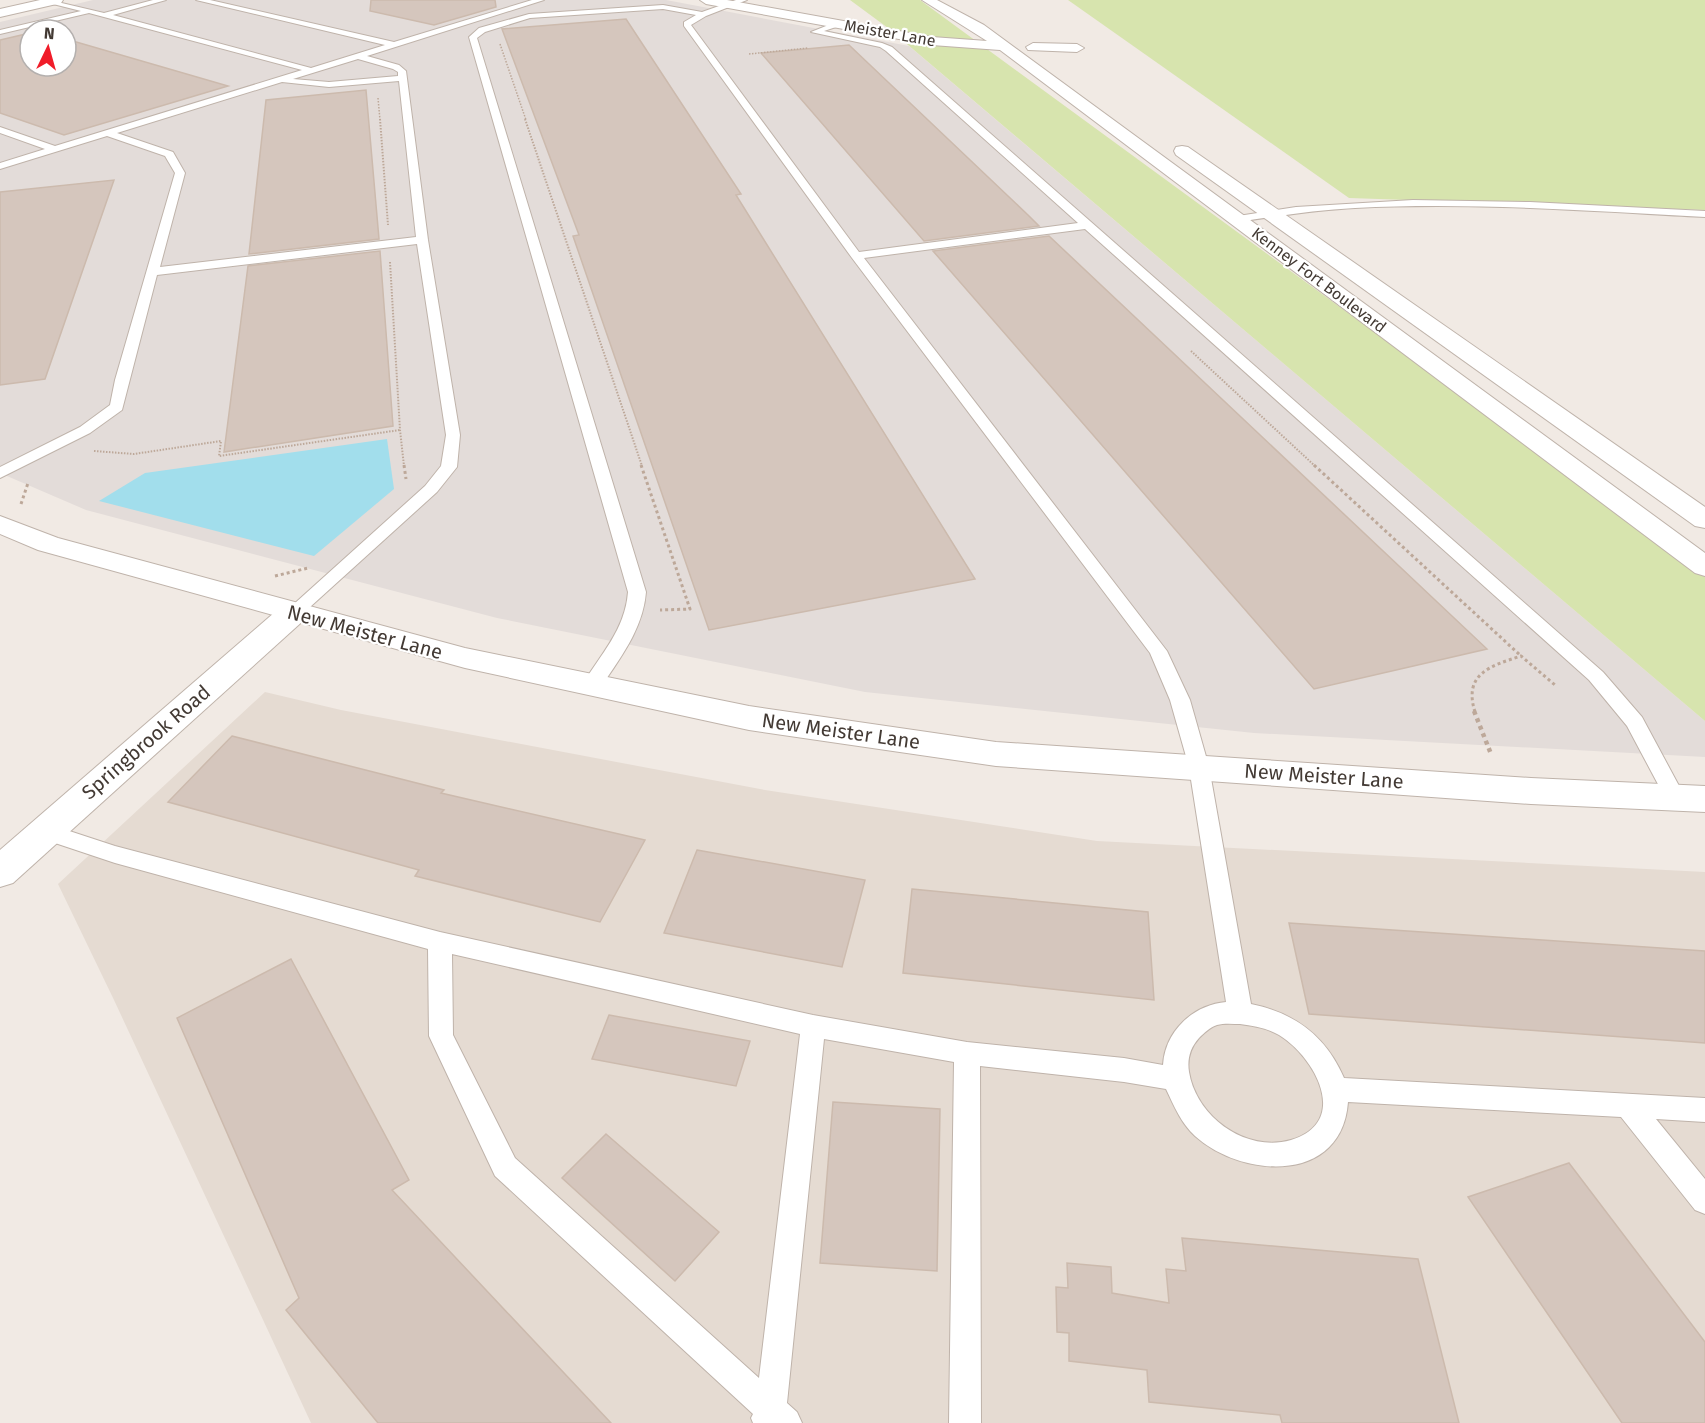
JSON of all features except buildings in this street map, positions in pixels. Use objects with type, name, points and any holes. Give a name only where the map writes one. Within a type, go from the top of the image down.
[{"type":"street","name":"Meister Lane","points":[[706,0],[737,2],[836,24],[932,41],[1077,48]]},
{"type":"street","name":"Kenney Fort Boulevard","points":[[928,0],[979,28],[1705,567]]},
{"type":"street","points":[[954,0],[1002,26],[1100,94]]},
{"type":"street","points":[[0,13],[54,1]]},
{"type":"street","name":"Kenney Fort Boulevard","points":[[1166,140],[1705,520]]},
{"type":"street","name":"New Meister Lane","points":[[10,514],[48,544],[293,613],[465,658],[749,718],[996,754],[1531,791],[1690,798]]},
{"type":"street","name":"Springbrook Road","points":[[0,872],[293,613]]},
{"type":"lane","points":[[104,15],[162,0]]},
{"type":"lane","points":[[200,0],[394,45]]},
{"type":"lane","points":[[0,166],[540,0]]},
{"type":"lane","points":[[54,1],[311,70]]},
{"type":"lane","points":[[737,2],[687,24],[856,256],[1158,651],[1180,700],[1198,767],[1240,1013]]},
{"type":"lane","points":[[592,685],[632,621],[637,607],[637,592],[473,37],[482,30],[529,16],[663,7],[703,15]]},
{"type":"lane","points":[[0,32],[89,11]]},
{"type":"lane","points":[[836,24],[815,32],[882,45],[889,49],[1596,676],[1635,722],[1690,798]]},
{"type":"lane","points":[[293,613],[431,489],[449,467],[453,435],[422,240],[402,71],[396,67],[359,56]]},
{"type":"lane","points":[[282,79],[305,85],[322,85],[402,78]]},
{"type":"lane","points":[[0,130],[54,149]]},
{"type":"lane","points":[[0,473],[85,430],[117,407],[122,380],[180,173],[169,154],[107,133]]},
{"type":"lane","points":[[1238,219],[1326,206],[1402,203],[1705,214]]},
{"type":"lane","points":[[856,256],[1088,225]]},
{"type":"lane","points":[[152,272],[422,240]]},
{"type":"lane","points":[[45,831],[115,854],[440,942],[813,1026],[967,1053],[1124,1070],[1176,1079]]},
{"type":"lane","points":[[440,942],[441,1036],[505,1167],[774,1419]]},
{"type":"lane","points":[[1240,1013],[1265,1017],[1289,1028],[1316,1052],[1326,1066],[1335,1089],[1335,1113],[1326,1134],[1307,1148],[1282,1155],[1254,1154],[1226,1143],[1202,1126],[1185,1103],[1176,1079],[1176,1057],[1183,1038],[1197,1023],[1217,1014],[1240,1013]]},
{"type":"lane","points":[[774,1419],[813,1026]]},
{"type":"lane","points":[[965,1423],[967,1053]]},
{"type":"lane","points":[[1335,1089],[1705,1110]]},
{"type":"lane","points":[[1627,1105],[1705,1200]]},
{"type":"path","points":[[498,39],[690,609],[657,610]]},
{"type":"path","points":[[378,95],[388,235]]},
{"type":"path","points":[[389,253],[400,430],[406,481]]},
{"type":"path","points":[[1191,350],[1555,686]]},
{"type":"path","points":[[89,451],[134,454],[221,441],[219,456],[400,430]]},
{"type":"path","points":[[10,514],[31,477]]},
{"type":"path","points":[[275,576],[316,566]]},
{"type":"path","points":[[1491,754],[1471,705],[1470,688],[1478,675],[1494,663],[1521,656]]},
{"type":"shaded area","points":[[93,0],[666,0],[909,46],[1705,721],[1705,757],[1254,733],[865,692],[497,618],[86,510],[0,473],[0,22]]},
{"type":"shaded area","points":[[265,692],[341,710],[765,790],[1097,841],[1705,872],[1705,1423],[311,1423],[58,884]]},
{"type":"green space","points":[[850,0],[920,0],[1705,574],[1705,721],[888,28]]},
{"type":"green space","points":[[1068,0],[1705,0],[1705,210],[1349,198]]},
{"type":"water","points":[[387,439],[394,489],[314,556],[99,501],[145,473]]}]
